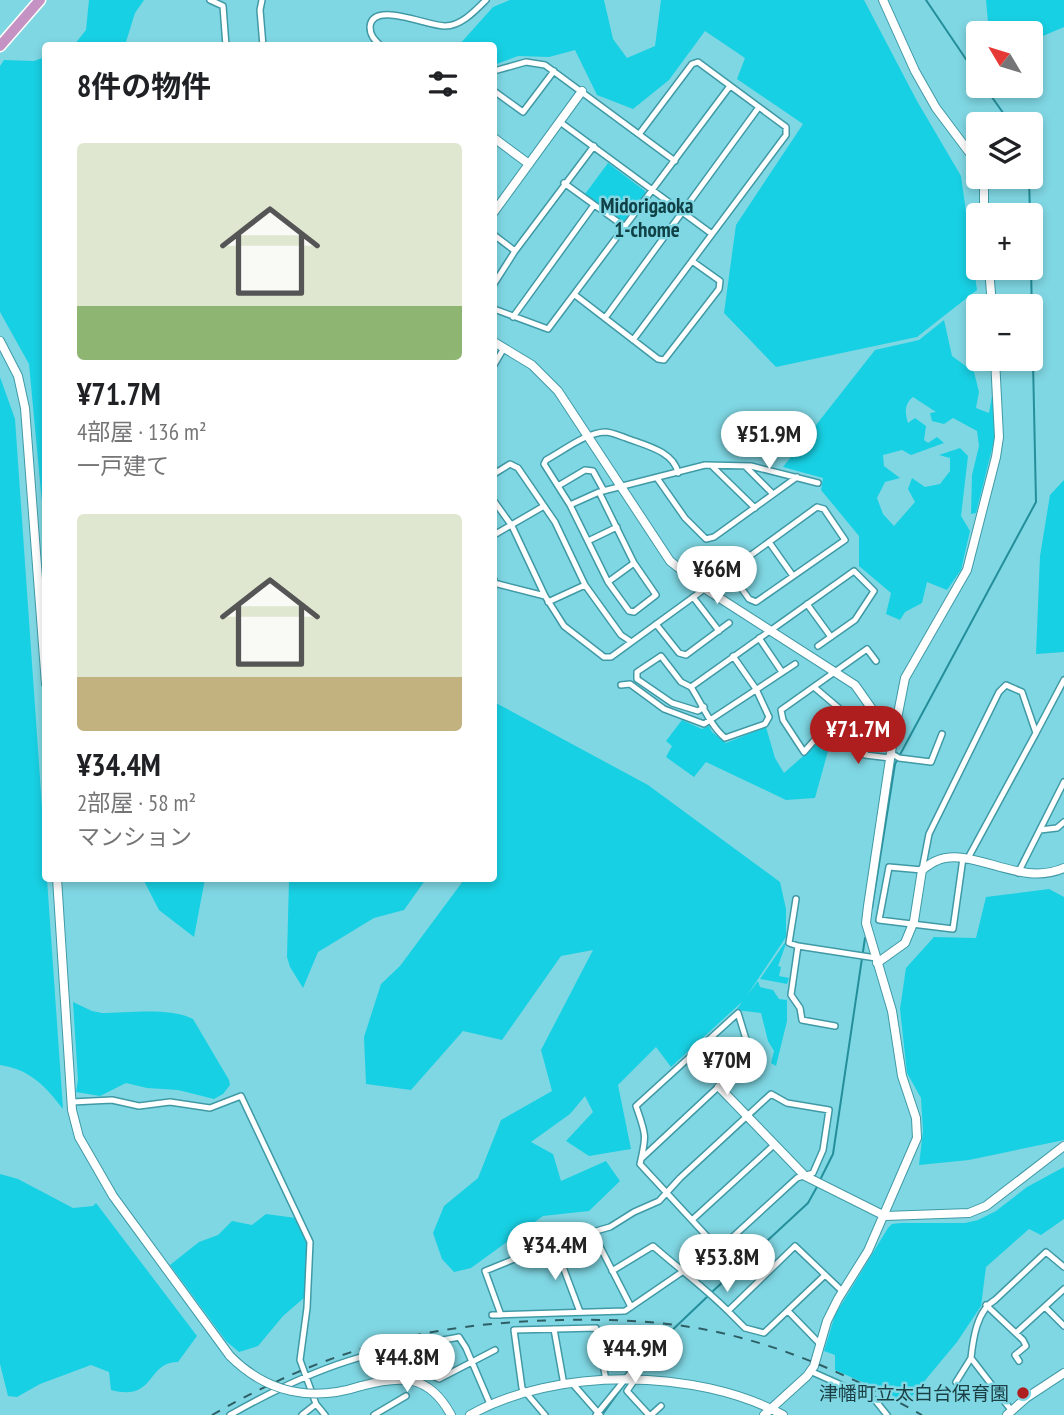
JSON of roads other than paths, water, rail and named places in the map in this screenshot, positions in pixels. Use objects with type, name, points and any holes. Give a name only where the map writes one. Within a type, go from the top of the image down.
[{"type":"highway","points":[[0,46],[40,0]]},
{"type":"street","points":[[209,0],[223,6],[226,42]]},
{"type":"street","points":[[262,0],[260,10],[263,42]]},
{"type":"street","points":[[377,42],[372,37],[370,26],[374,15],[382,10],[390,8],[402,11],[443,26],[469,16],[486,0]]},
{"type":"street","points":[[883,0],[915,71],[936,108],[966,148]]},
{"type":"street","points":[[497,70],[536,62],[554,71],[675,161]]},
{"type":"street","points":[[633,340],[786,135],[786,127],[698,62],[692,64],[640,133]]},
{"type":"street","points":[[497,93],[523,112],[554,71]]},
{"type":"street","points":[[497,310],[548,329],[730,86]]},
{"type":"street","points":[[497,208],[582,91]]},
{"type":"street","points":[[605,318],[759,107]]},
{"type":"street","points":[[560,122],[712,234]]},
{"type":"street","points":[[497,140],[529,164]]},
{"type":"street","points":[[497,279],[564,183],[594,146]]},
{"type":"street","points":[[564,183],[625,227]]},
{"type":"street","points":[[513,317],[594,205]]},
{"type":"street","points":[[497,237],[515,251]]},
{"type":"street","points":[[575,295],[658,359],[664,360],[719,289],[720,281],[692,261]]},
{"type":"street","points":[[0,341],[18,376],[26,408],[42,601]]},
{"type":"street","points":[[497,344],[545,375],[558,391],[670,561],[704,588],[836,672],[862,692],[893,739]]},
{"type":"street","points":[[497,359],[503,348]]},
{"type":"street","points":[[764,1415],[810,1371],[827,1321],[842,1291],[869,1251],[917,1138],[916,1118],[902,1076],[892,1011],[870,959],[866,923],[894,757],[893,739],[905,678],[967,570],[981,517],[999,437],[996,371]]},
{"type":"street","points":[[558,486],[585,470],[593,471],[634,563],[656,595],[634,612],[629,611],[608,582],[570,505],[544,464],[546,460],[588,437],[606,432],[657,449],[677,467],[678,473]]},
{"type":"street","points":[[497,472],[510,464],[518,468],[555,522],[585,585],[621,635],[630,641]]},
{"type":"street","points":[[570,505],[602,491],[705,465],[745,466],[818,483]]},
{"type":"street","points":[[712,466],[755,508]]},
{"type":"street","points":[[745,466],[774,494]]},
{"type":"street","points":[[657,478],[685,518],[706,539],[714,537],[797,477]]},
{"type":"street","points":[[497,505],[512,526],[548,603],[564,626],[604,657],[611,657],[817,506],[824,509],[845,540],[756,602],[749,599],[729,571]]},
{"type":"street","points":[[497,534],[544,506]]},
{"type":"street","points":[[587,541],[617,527]]},
{"type":"street","points":[[769,542],[793,576]]},
{"type":"street","points":[[608,582],[634,563]]},
{"type":"street","points":[[691,687],[854,571],[874,591],[855,620],[818,646]]},
{"type":"street","points":[[497,584],[545,596]]},
{"type":"street","points":[[548,603],[585,585]]},
{"type":"street","points":[[693,597],[719,631]]},
{"type":"street","points":[[807,604],[831,636]]},
{"type":"street","points":[[656,624],[679,653],[685,655],[729,623]]},
{"type":"street","points":[[759,638],[782,672]]},
{"type":"street","points":[[814,687],[841,710],[804,752],[783,720],[781,710],[867,649],[876,661]]},
{"type":"street","points":[[704,707],[698,711],[672,703],[636,679],[637,672],[662,656],[681,682],[691,687],[704,707],[716,730],[725,738],[765,723],[769,717],[756,690],[733,656]]},
{"type":"street","points":[[621,685],[631,684],[664,709],[704,724],[794,664]]},
{"type":"street","points":[[1064,680],[965,859],[953,929],[879,920],[889,867],[922,870],[936,861],[965,859],[1018,873],[1056,872],[1064,868]]},
{"type":"street","points":[[796,899],[789,943],[870,959],[905,943],[913,923],[929,834],[999,692],[1006,685],[1022,692],[1036,733]]},
{"type":"street","points":[[867,739],[865,755],[931,762],[942,734]]},
{"type":"street","points":[[1018,873],[1064,782]]},
{"type":"street","points":[[1040,830],[1057,828],[1064,822]]},
{"type":"street","points":[[57,882],[72,1102],[79,1137],[113,1196],[230,1356],[260,1380],[284,1390],[323,1395],[391,1379],[411,1380],[436,1394],[451,1415]]},
{"type":"street","points":[[798,946],[790,991],[800,1008],[803,1020],[835,1026]]},
{"type":"street","points":[[501,1315],[485,1271],[554,1243],[610,1227],[659,1201],[668,1194],[680,1178],[771,1094],[787,1103],[829,1110],[823,1150],[813,1172],[797,1178],[725,1244],[714,1244],[668,1194],[640,1164],[646,1136],[636,1107],[738,1013],[749,1049],[746,1061],[642,1158]]},
{"type":"street","points":[[719,1087],[805,1176],[885,1216],[969,1213],[986,1206],[1064,1146]]},
{"type":"street","points":[[72,1102],[112,1100],[139,1106],[170,1102],[210,1108],[241,1096],[310,1242],[307,1308],[300,1355],[305,1378],[316,1404],[325,1415]]},
{"type":"street","points":[[692,1220],[775,1144]]},
{"type":"street","points":[[593,1233],[631,1307]]},
{"type":"street","points":[[554,1243],[580,1312]]},
{"type":"street","points":[[612,1271],[653,1246],[711,1293],[745,1328],[764,1333],[825,1275]]},
{"type":"street","points":[[728,1311],[795,1246],[842,1291]]},
{"type":"street","points":[[956,1382],[971,1359],[972,1343],[986,1305],[995,1300],[1046,1252],[1064,1268]]},
{"type":"street","points":[[492,1315],[625,1311],[682,1272]]},
{"type":"street","points":[[1016,1333],[1064,1289]]},
{"type":"street","points":[[986,1305],[1026,1346],[1015,1355],[1019,1361]]},
{"type":"street","points":[[1045,1307],[1064,1326]]},
{"type":"street","points":[[788,1311],[820,1344]]},
{"type":"street","points":[[545,1415],[522,1388],[514,1330],[596,1328],[606,1380]]},
{"type":"street","points":[[554,1329],[568,1384],[598,1414],[628,1380],[650,1347],[667,1338]]},
{"type":"street","points":[[230,1415],[261,1397],[348,1361],[387,1350],[459,1336],[489,1404]]},
{"type":"street","points":[[599,1346],[650,1347]]},
{"type":"street","points":[[387,1350],[396,1366],[418,1370],[439,1379],[495,1350]]},
{"type":"street","points":[[971,1359],[1009,1413],[1064,1373]]},
{"type":"street","points":[[810,1371],[874,1400],[887,1415]]},
{"type":"street","points":[[470,1415],[489,1404],[526,1393],[568,1384],[606,1380],[669,1382],[716,1389],[783,1415]]},
{"type":"street","points":[[628,1380],[627,1391],[650,1415],[661,1406]]},
{"type":"street","points":[[374,1415],[406,1396]]},
{"type":"street","points":[[302,1415],[316,1404]]},
{"type":"waterway","points":[[926,0],[966,59]]},
{"type":"waterway","points":[[993,98],[1002,112]]},
{"type":"waterway","points":[[1029,189],[1030,203]]},
{"type":"waterway","points":[[872,908],[895,764],[1036,502],[1031,280]]},
{"type":"waterway","points":[[820,1180],[833,1154],[865,938]]},
{"type":"waterway","points":[[712,1292],[808,1203],[818,1185]]},
{"type":"waterway","points":[[666,1336],[708,1296]]},
{"type":"waterway","points":[[645,1359],[662,1340]]},
{"type":"waterway","points":[[602,1415],[626,1382]]},
{"type":"railway","points":[[212,1415],[297,1372],[381,1344],[467,1327],[513,1322],[583,1320],[665,1324],[751,1341],[827,1368],[922,1415]]},
{"type":"place","name":"津幡町立太白台保育園","points":[[1023,1393]]},
{"type":"district","name":"Midorigaoka 1-chome","points":[[647,217]]}]
